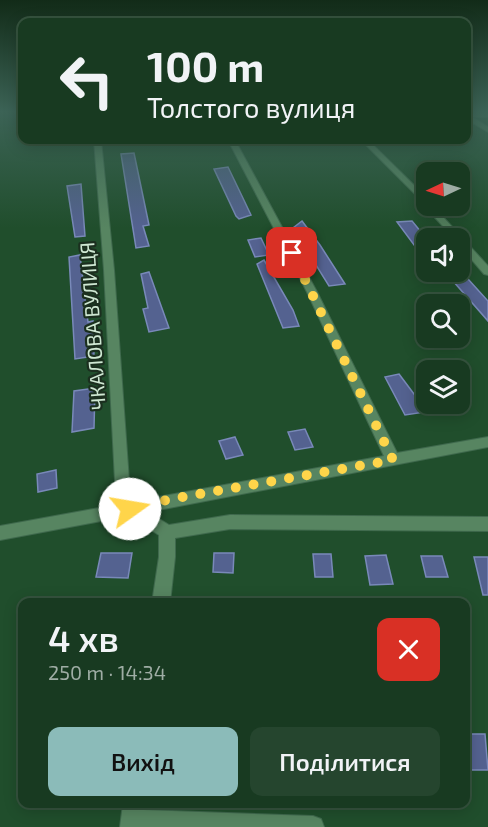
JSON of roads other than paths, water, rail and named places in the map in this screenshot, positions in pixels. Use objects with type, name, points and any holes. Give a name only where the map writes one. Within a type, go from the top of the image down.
[{"type":"street","name":"ЧКАЛОВА ВУЛИЦЯ","points":[[98,151],[122,481],[130,509]]},
{"type":"street","points":[[238,151],[312,292],[393,460]]},
{"type":"street","points":[[375,151],[416,192]]},
{"type":"street","points":[[439,216],[449,228]]},
{"type":"street","points":[[470,252],[488,272]]},
{"type":"street","points":[[0,533],[130,509],[171,499],[488,442]]},
{"type":"street","points":[[130,509],[167,531],[230,522],[488,524]]},
{"type":"street","points":[[162,598],[167,557],[167,531]]},
{"type":"street","points":[[132,817],[313,827]]}]
